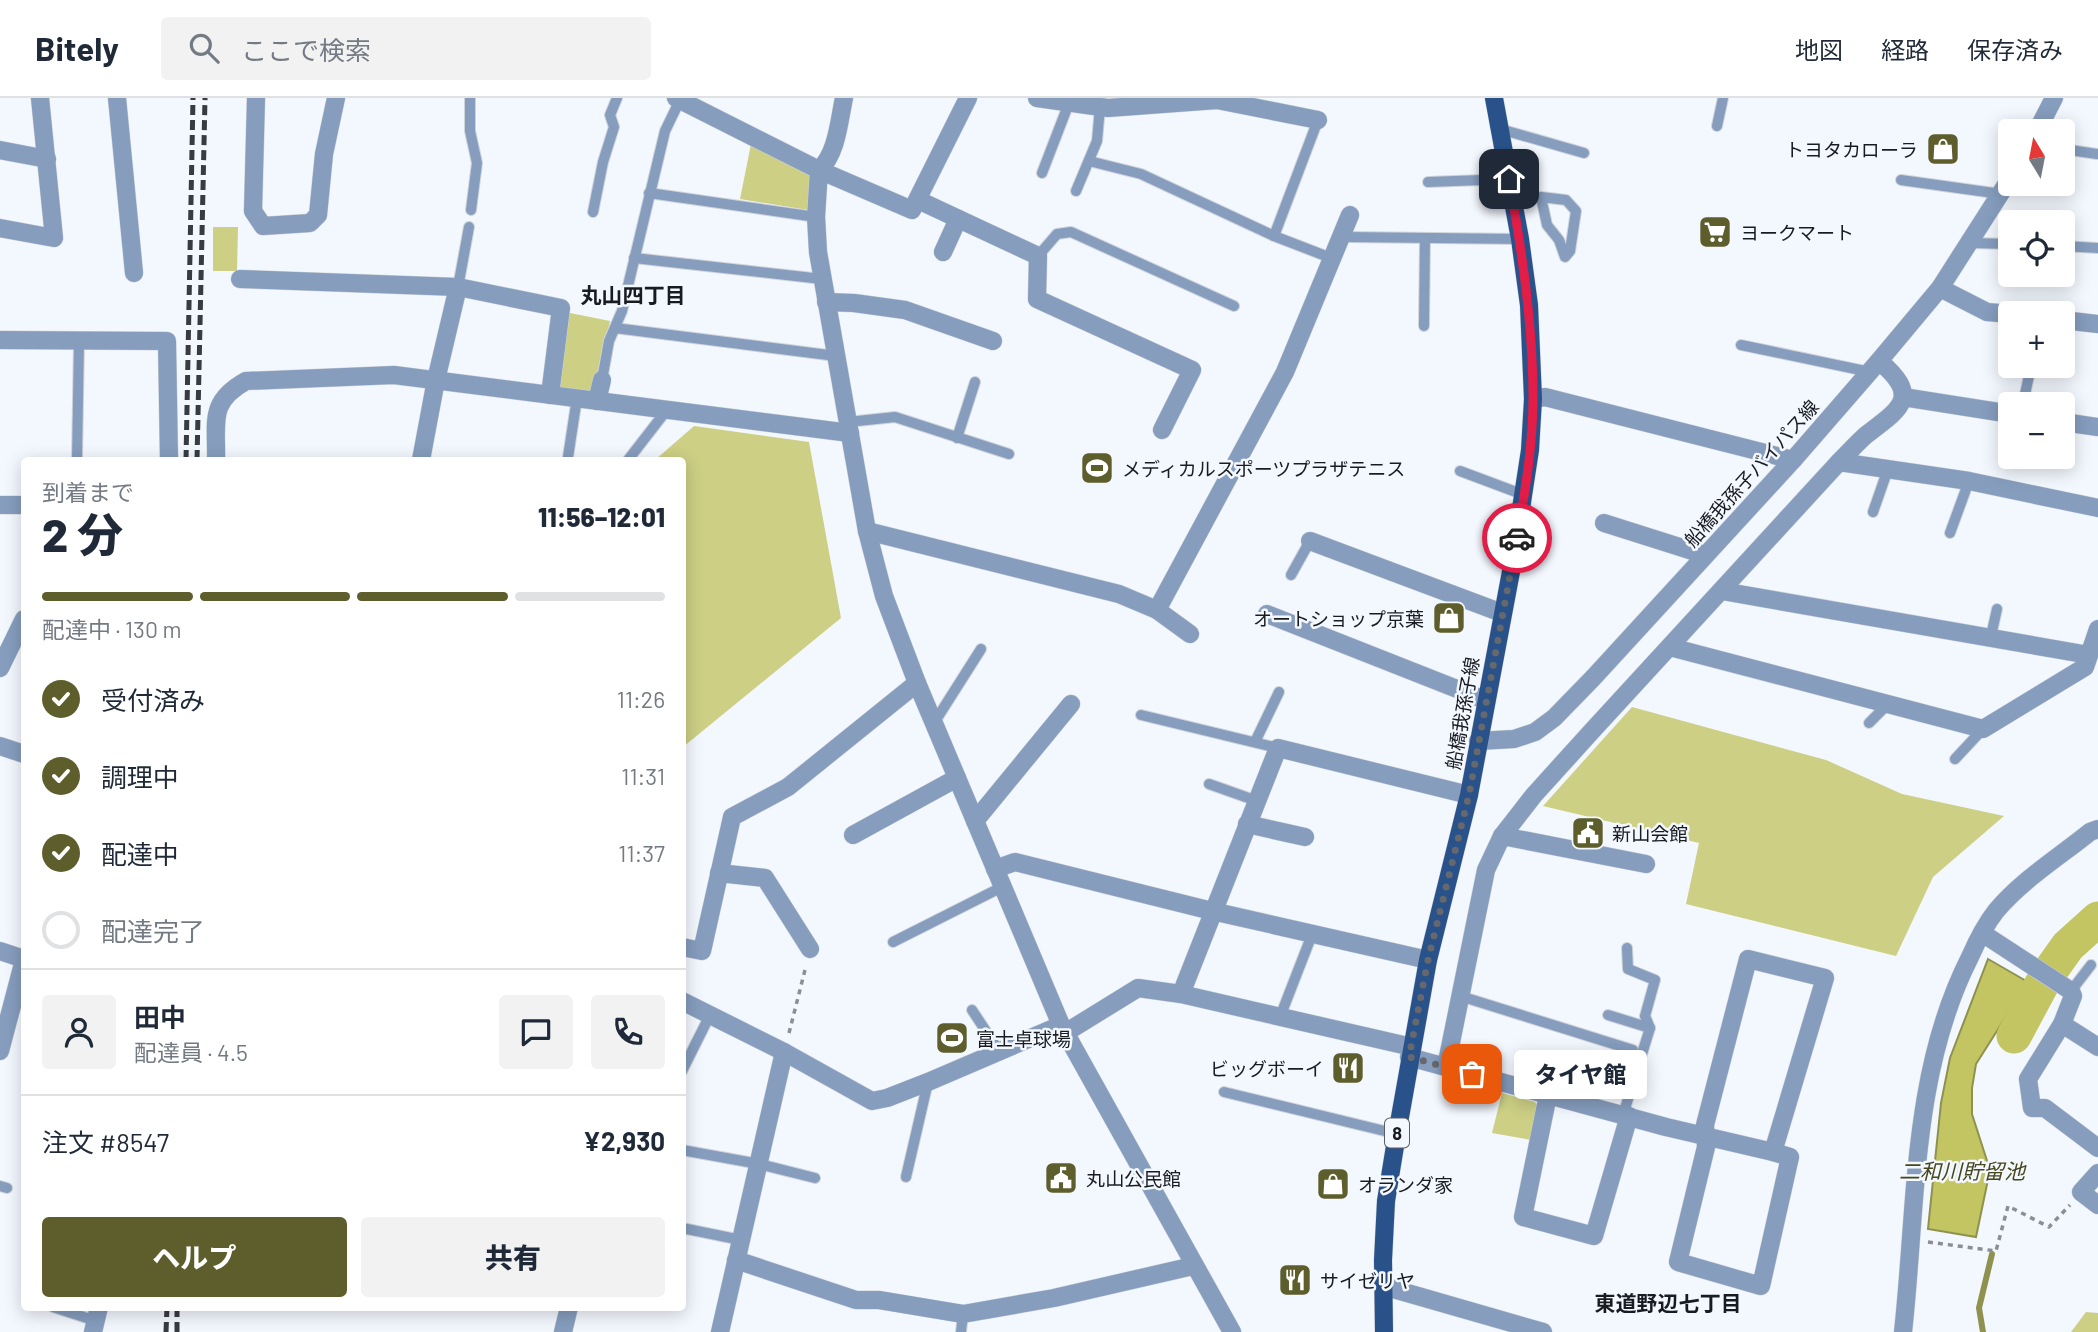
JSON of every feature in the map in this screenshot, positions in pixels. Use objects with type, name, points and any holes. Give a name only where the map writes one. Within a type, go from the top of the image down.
[{"type":"main road","name":"船橋我孫子線","points":[[1384,1332],[1386,1201],[1397,1133],[1428,960],[1469,795],[1530,450],[1533,399],[1529,305],[1520,239],[1494,98]]},
{"type":"street","points":[[0,228],[54,238],[40,98]]},
{"type":"street","points":[[117,98],[134,273]]},
{"type":"street","points":[[256,98],[253,211],[263,226],[310,223],[318,215],[324,154],[336,98]]},
{"type":"street","points":[[844,98],[831,152],[827,163],[819,170],[816,217],[822,279],[867,531],[884,596],[917,682],[1063,1029],[1232,1332]]},
{"type":"street","points":[[678,99],[819,170],[912,210],[968,98]]},
{"type":"street","points":[[1037,98],[1100,107],[1217,99],[1272,104],[1318,120]]},
{"type":"street","points":[[2043,119],[2054,98]]},
{"type":"street","points":[[0,150],[47,159]]},
{"type":"street","name":"船橋我孫子バイパス線","points":[[1478,741],[1514,739],[1535,732],[1554,718],[1793,460],[1874,367],[1940,288],[2000,196]]},
{"type":"street","points":[[918,200],[1038,256],[1037,299],[1192,370],[1162,430]]},
{"type":"street","points":[[1157,610],[1285,372],[1350,215]]},
{"type":"street","points":[[943,252],[958,219]]},
{"type":"street","points":[[240,279],[458,287],[561,308],[550,395]]},
{"type":"street","points":[[422,457],[458,287]]},
{"type":"street","points":[[1940,288],[1987,312],[1998,313]]},
{"type":"street","points":[[826,302],[905,310],[993,341]]},
{"type":"street","points":[[2075,321],[2098,324]]},
{"type":"street","points":[[0,340],[167,341],[169,457]]},
{"type":"street","points":[[1446,1067],[1486,870],[1502,836],[1534,795],[1839,462],[1866,435],[1899,409],[1903,397],[1896,376],[1874,367]]},
{"type":"street","points":[[216,457],[217,408],[230,390],[246,381],[394,374],[666,411],[849,428]]},
{"type":"street","points":[[597,401],[602,380]]},
{"type":"street","points":[[1533,399],[1545,397],[1793,460]]},
{"type":"street","points":[[1903,397],[1998,412]]},
{"type":"street","points":[[2075,424],[2098,427]]},
{"type":"street","points":[[1839,462],[1969,481],[2098,508]]},
{"type":"street","points":[[0,505],[21,505]]},
{"type":"street","points":[[1604,523],[1705,555]]},
{"type":"street","points":[[867,531],[1119,593],[1157,610],[1190,634]]},
{"type":"street","points":[[1310,541],[1502,613]]},
{"type":"street","points":[[1670,647],[1983,729],[2085,667],[2095,644],[1991,636],[1722,591]]},
{"type":"street","points":[[1267,614],[1485,700]]},
{"type":"street","points":[[0,668],[7,635],[21,622]]},
{"type":"street","points":[[686,948],[702,951],[732,817],[788,787],[917,682]]},
{"type":"street","points":[[975,821],[1071,704]]},
{"type":"street","points":[[0,746],[21,753]]},
{"type":"street","points":[[1181,995],[1278,747],[1469,795]]},
{"type":"street","points":[[853,835],[957,778]]},
{"type":"street","points":[[1247,824],[1305,837]]},
{"type":"street","points":[[1903,1332],[1916,1172],[1936,1045],[1959,978],[1997,910],[2022,886],[2090,832],[2098,829]]},
{"type":"street","points":[[1502,836],[1646,864]]},
{"type":"street","points":[[995,869],[1015,862],[1212,911],[1428,960]]},
{"type":"street","points":[[719,873],[765,878],[810,949]]},
{"type":"street","points":[[1982,933],[2071,991],[2073,996],[2062,1024],[2028,1079],[2033,1114],[2045,1108],[2098,1149]]},
{"type":"street","points":[[0,951],[21,959]]},
{"type":"street","points":[[686,1003],[784,1052],[872,1101],[887,1098],[999,1051],[1063,1029],[1138,988],[1280,1017],[1411,1052],[1446,1067],[1626,1116],[1706,1136],[1773,1152],[1790,1157],[1761,1286],[1678,1262],[1706,1147],[1706,1136],[1705,1125],[1748,959],[1825,978],[1773,1152]]},
{"type":"street","points":[[0,1051],[21,971]]},
{"type":"street","points":[[2062,1024],[2098,1047]]},
{"type":"street","points":[[720,1332],[784,1052]]},
{"type":"street","points":[[1548,1095],[1523,1217],[1594,1236],[1626,1116]]},
{"type":"street","points":[[2098,1172],[2081,1192],[2098,1205]]},
{"type":"street","points":[[736,1260],[856,1300],[879,1300],[964,1314],[1054,1298],[1193,1266]]},
{"type":"street","points":[[1383,1286],[1543,1332]]},
{"type":"street","points":[[563,1332],[568,1311]]},
{"type":"lane","points":[[470,98],[470,131],[477,163],[471,210]]},
{"type":"lane","points":[[593,212],[603,162],[614,127],[610,115],[617,98]]},
{"type":"lane","points":[[1717,126],[1723,98]]},
{"type":"lane","points":[[602,380],[609,341],[622,311],[665,131],[678,99]]},
{"type":"lane","points":[[1042,173],[1077,102]]},
{"type":"lane","points":[[1076,191],[1097,141],[1100,107]]},
{"type":"lane","points":[[1274,236],[1318,120]]},
{"type":"lane","points":[[1500,129],[1584,153]]},
{"type":"lane","points":[[2076,151],[2097,154]]},
{"type":"lane","points":[[1089,161],[1141,174],[1274,236],[1331,258]]},
{"type":"lane","points":[[1429,183],[1509,179]]},
{"type":"lane","points":[[1901,180],[1998,194]]},
{"type":"lane","points":[[649,193],[816,217]]},
{"type":"lane","points":[[1541,197],[1566,200],[1576,211],[1570,251],[1565,257],[1559,240],[1547,225],[1541,197]]},
{"type":"lane","points":[[458,287],[469,227]]},
{"type":"lane","points":[[1038,256],[1057,234],[1071,232],[1234,306]]},
{"type":"lane","points":[[1346,237],[1520,239]]},
{"type":"lane","points":[[1424,326],[1425,238]]},
{"type":"lane","points":[[1970,243],[1998,244]]},
{"type":"lane","points":[[2075,247],[2098,248]]},
{"type":"lane","points":[[634,258],[822,279]]},
{"type":"lane","points":[[615,328],[836,356]]},
{"type":"lane","points":[[77,457],[79,340]]},
{"type":"lane","points":[[1741,345],[1874,367]]},
{"type":"lane","points":[[957,438],[975,382]]},
{"type":"lane","points":[[568,457],[577,398]]},
{"type":"lane","points":[[630,457],[666,411]]},
{"type":"lane","points":[[849,428],[895,417],[1009,454]]},
{"type":"lane","points":[[1873,512],[1888,469]]},
{"type":"lane","points":[[1460,471],[1524,495]]},
{"type":"lane","points":[[1950,533],[1969,481]]},
{"type":"lane","points":[[1291,575],[1310,541]]},
{"type":"lane","points":[[1991,636],[1997,609]]},
{"type":"lane","points":[[934,723],[981,649]]},
{"type":"lane","points":[[1255,742],[1279,692]]},
{"type":"lane","points":[[1869,723],[1887,705]]},
{"type":"lane","points":[[1141,715],[1278,747]]},
{"type":"lane","points":[[1955,759],[1983,729]]},
{"type":"lane","points":[[1209,784],[1256,801]]},
{"type":"lane","points":[[893,943],[1002,887]]},
{"type":"lane","points":[[1280,1017],[1314,932]]},
{"type":"lane","points":[[1626,948],[1628,969],[1655,980],[1645,1016],[1650,1027],[1626,1116]]},
{"type":"lane","points":[[2071,991],[2091,965]]},
{"type":"lane","points":[[1460,996],[1633,1050]]},
{"type":"lane","points":[[972,1010],[999,1051]]},
{"type":"lane","points":[[686,1063],[710,1015]]},
{"type":"lane","points":[[1608,1015],[1650,1027]]},
{"type":"lane","points":[[905,1177],[929,1082]]},
{"type":"lane","points":[[1224,1091],[1397,1133]]},
{"type":"lane","points":[[686,1151],[759,1164],[815,1178]]},
{"type":"lane","points":[[686,1229],[741,1240]]},
{"type":"lane","points":[[66,1311],[96,1320]]},
{"type":"lane","points":[[961,1332],[964,1314]]},
{"type":"path","points":[[784,1052],[810,949]]},
{"type":"path","points":[[1912,1240],[1996,1251],[2008,1206],[2049,1227],[2081,1192]]},
{"type":"green space","points":[[751,144],[813,173],[808,210],[740,199]]},
{"type":"green space","points":[[213,227],[238,227],[237,271],[213,271]]},
{"type":"green space","points":[[565,312],[610,321],[593,394],[556,390]]},
{"type":"green space","points":[[694,426],[809,442],[841,618],[686,745],[686,457],[658,457]]},
{"type":"green space","points":[[1632,707],[1826,760],[1902,794],[2004,816],[1933,877],[1896,956],[1686,904],[1699,843],[1543,806]]},
{"type":"green space","points":[[1502,1093],[1535,1102],[1540,1110],[1531,1140],[1492,1133]]},
{"type":"green space","points":[[2086,1312],[2098,1313],[2098,1332],[2071,1332]]},
{"type":"water","name":"二和川貯留池","points":[[1988,959],[2028,982],[1976,1064],[1972,1114],[1990,1170],[1976,1237],[1928,1229],[1941,1103],[1950,1058]]},
{"type":"waterway","points":[[2053,967],[2068,946],[2098,919]]},
{"type":"waterway","points":[[2014,1036],[2044,980]]},
{"type":"waterway","points":[[1983,1332],[1979,1308],[1992,1254]]},
{"type":"railway","points":[[186,457],[193,98]]},
{"type":"railway","points":[[197,457],[205,98]]},
{"type":"railway","points":[[166,1332],[167,1311]]},
{"type":"railway","points":[[177,1311],[177,1332]]},
{"type":"way so far","points":[[1472,1074],[1409,1057],[1428,960],[1469,795],[1517,538]]},
{"type":"place","name":"トヨタカローラ","points":[[1943,149]]},
{"type":"place","name":"ヨークマート","points":[[1715,232]]},
{"type":"place","name":"メディカルスポーツプラザテニス","points":[[1097,468]]},
{"type":"place","name":"オートショップ京葉","points":[[1449,618]]},
{"type":"place","name":"新山会館","points":[[1588,833]]},
{"type":"place","name":"富士卓球場","points":[[952,1038]]},
{"type":"place","name":"ビッグボーイ","points":[[1348,1068]]},
{"type":"place","name":"タイヤ館","points":[[1472,1074]]},
{"type":"place","name":"丸山公民館","points":[[1061,1178]]},
{"type":"place","name":"オランダ家","points":[[1333,1184]]},
{"type":"place","name":"サイゼリヤ","points":[[1295,1280]]},
{"type":"district","name":"丸山四丁目","points":[[633,294]]},
{"type":"district","name":"東道野辺七丁目","points":[[1668,1302]]},
{"type":"route","points":[[1509,179],[1529,305],[1533,399],[1530,450],[1517,538]]}]
